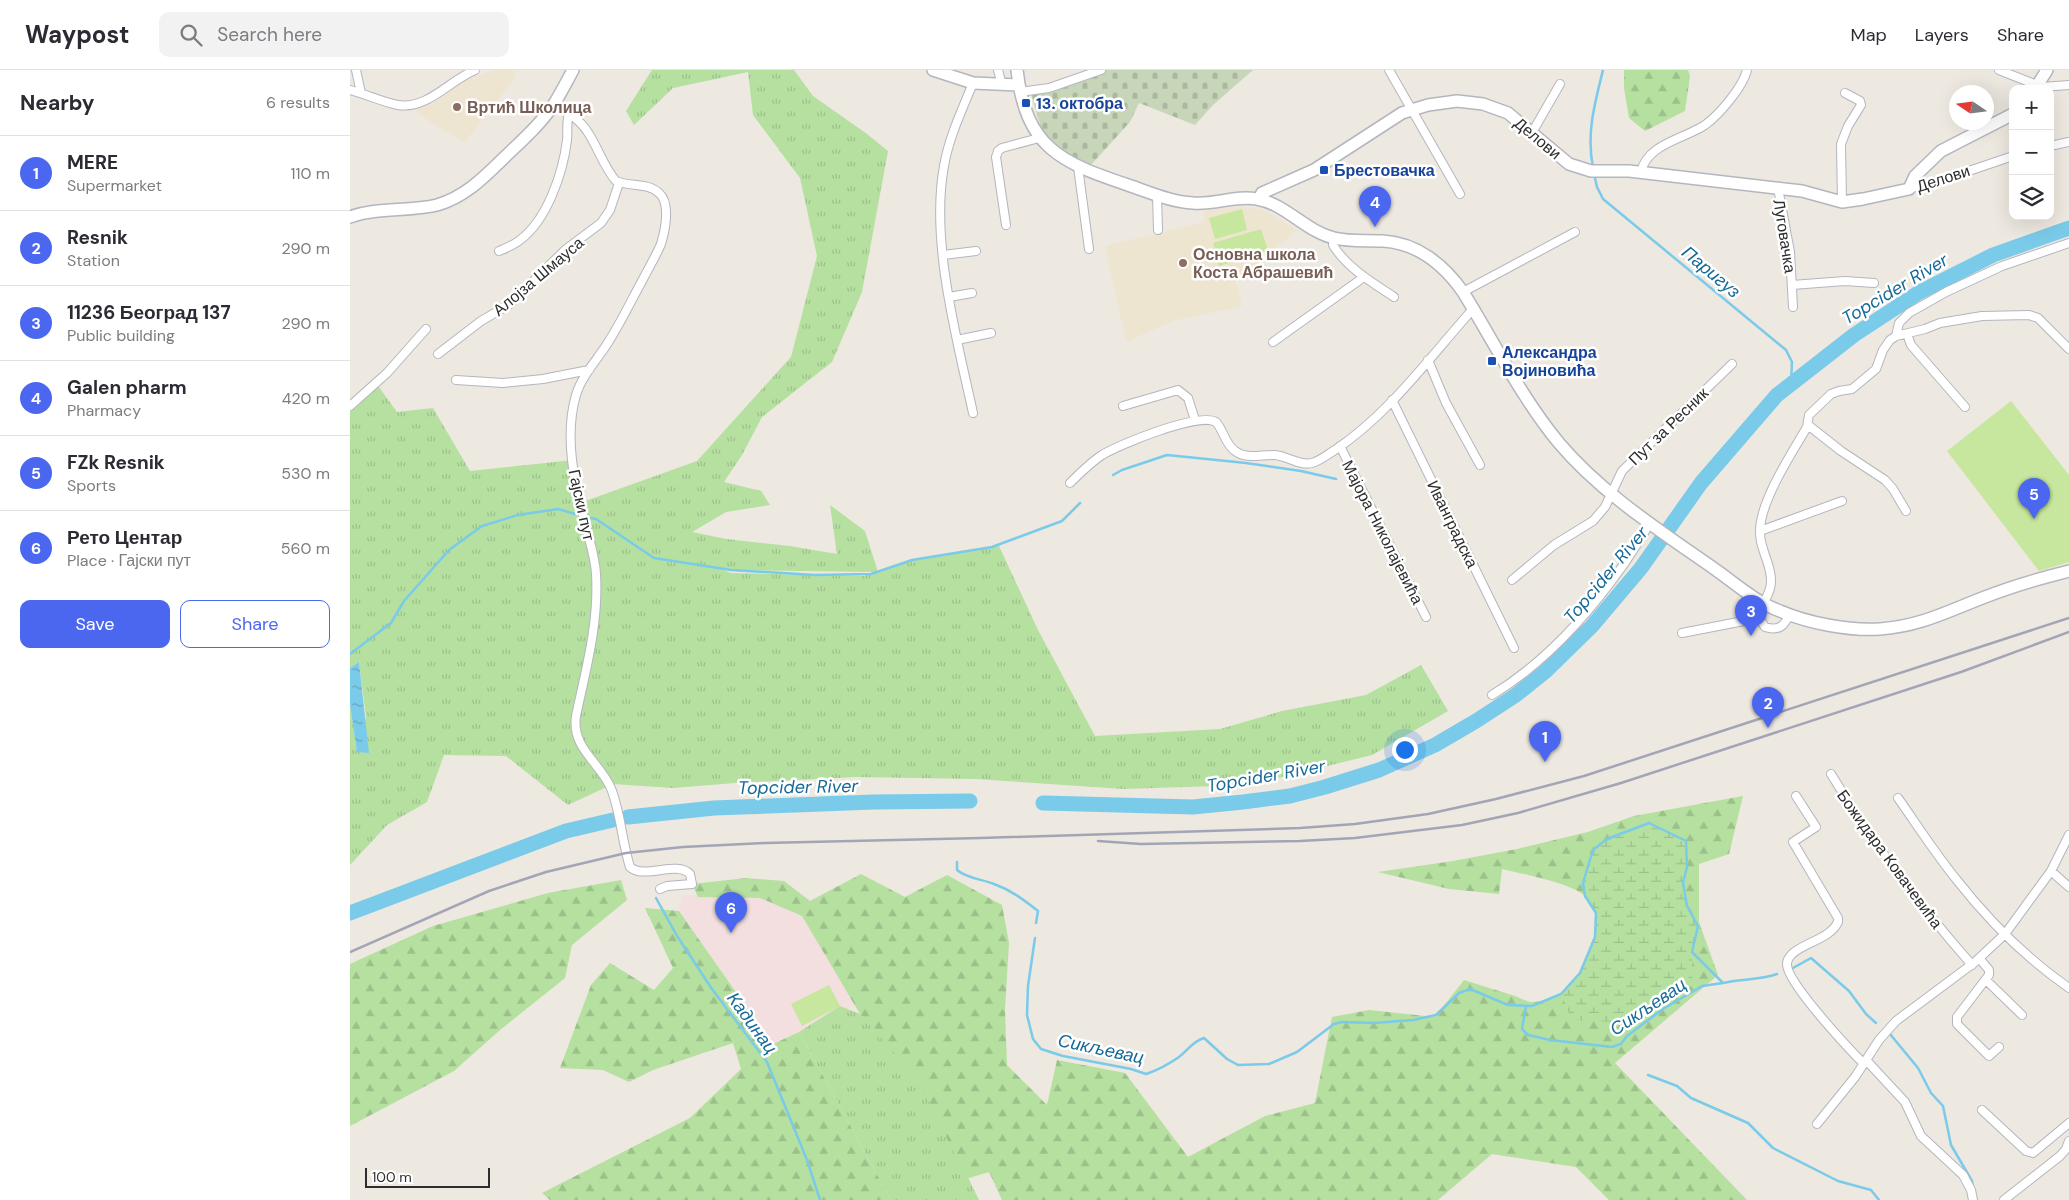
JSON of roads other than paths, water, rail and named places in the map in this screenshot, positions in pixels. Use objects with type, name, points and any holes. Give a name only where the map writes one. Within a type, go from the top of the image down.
[{"type":"street","points":[[356,70],[361,93]]},
{"type":"street","points":[[350,90],[400,105],[415,104],[428,99],[474,70]]},
{"type":"street","points":[[350,217],[365,212],[426,207],[457,197],[487,174],[531,132],[554,103],[573,70]]},
{"type":"street","points":[[933,70],[973,83],[1002,85],[1019,89],[1049,88],[1101,70]]},
{"type":"street","points":[[998,70],[1002,79],[1002,85]]},
{"type":"street","points":[[1017,70],[1019,89],[1029,120],[1039,138],[1061,157],[1078,167],[1182,202],[1197,204],[1242,198],[1259,199],[1276,205],[1313,230],[1334,238],[1391,242],[1412,248],[1435,261],[1463,292],[1522,391],[1544,424],[1572,457],[1611,493],[1764,604],[1789,615],[1856,629],[1908,626],[1925,622],[2018,585],[2069,571]]},
{"type":"street","points":[[1389,70],[1460,194]]},
{"type":"street","points":[[1641,172],[1646,160],[1657,150],[1711,120],[1739,87],[1747,70]]},
{"type":"street","points":[[1999,70],[2032,85]]},
{"type":"street","points":[[2037,85],[2047,70]]},
{"type":"street","points":[[973,83],[955,127],[943,168],[940,224],[949,297],[973,413]]},
{"type":"street","points":[[1533,131],[1560,84]]},
{"type":"street","points":[[2054,87],[2069,85]]},
{"type":"street","points":[[1842,202],[1840,144],[1850,122],[1862,105],[1845,93]]},
{"type":"street","name":"Делови","points":[[1259,199],[1262,193],[1314,170],[1373,131],[1411,110],[1457,101],[1483,104],[1508,113],[1533,131],[1569,164],[1591,172],[1641,172],[1778,188],[1802,191],[1842,202],[1863,200],[1909,189],[2009,157]]},
{"type":"street","points":[[554,103],[587,130],[609,173],[619,182]]},
{"type":"street","points":[[500,251],[521,240],[532,228],[549,202],[565,151],[569,114]]},
{"type":"street","points":[[1909,189],[1915,176],[1941,151],[2009,116]]},
{"type":"street","points":[[1006,225],[996,157],[998,151],[1002,148],[1039,138]]},
{"type":"street","points":[[2054,145],[2069,142]]},
{"type":"street","points":[[1078,167],[1089,249]]},
{"type":"street","name":"Алојза Шмауса","points":[[438,354],[481,322],[510,304],[565,250],[601,223],[610,210],[619,182]]},
{"type":"street","name":"Гајски пут","points":[[619,182],[643,185],[659,192],[665,206],[665,223],[660,246],[656,254],[610,340],[588,370],[576,396],[571,441],[580,504],[594,557],[597,593],[591,647],[576,716],[576,727],[582,746],[612,790],[630,867],[636,871],[686,870],[690,874],[692,884],[671,885],[660,889]]},
{"type":"street","name":"Луговачка","points":[[1778,188],[1789,244],[1793,307]]},
{"type":"street","points":[[1157,195],[1158,230]]},
{"type":"street","points":[[1463,292],[1575,232]]},
{"type":"street","points":[[1334,238],[1333,246],[1336,250],[1364,278],[1394,298]]},
{"type":"street","points":[[1896,336],[1897,326],[1902,320],[1939,296],[2002,266],[2069,243]]},
{"type":"street","points":[[943,255],[976,251]]},
{"type":"street","points":[[1273,342],[1364,278]]},
{"type":"street","name":"Луговачка","points":[[1792,285],[1845,281],[1874,283]]},
{"type":"street","points":[[949,297],[972,293]]},
{"type":"street","points":[[1070,483],[1094,461],[1112,450],[1195,420],[1209,419],[1216,422],[1231,448],[1244,455],[1258,457],[1276,455],[1303,463],[1312,463],[1340,446],[1361,430],[1392,400],[1473,309]]},
{"type":"street","points":[[1759,618],[1772,582],[1760,541],[1761,518],[1767,502],[1808,424],[1809,415],[1831,394],[1852,389],[1876,369],[1884,347],[1890,340],[1896,336],[1940,323],[1982,316],[2029,314],[2038,318],[2069,348]]},
{"type":"street","points":[[350,406],[387,373],[426,329]]},
{"type":"street","points":[[957,340],[991,333]]},
{"type":"street","points":[[1907,334],[1911,345],[1965,407]]},
{"type":"street","points":[[1428,360],[1446,403],[1480,465]]},
{"type":"street","name":"Пут за Ресник","points":[[1512,580],[1554,545],[1593,521],[1604,507],[1622,471],[1732,364]]},
{"type":"street","points":[[456,380],[503,383],[544,379],[588,370]]},
{"type":"street","points":[[1123,406],[1178,390],[1188,398],[1195,420]]},
{"type":"street","name":"Иванградска","points":[[1392,400],[1514,648]]},
{"type":"street","points":[[1808,424],[1841,451],[1885,480],[1906,512]]},
{"type":"street","name":"Мајора Николајевића","points":[[1340,446],[1426,617]]},
{"type":"street","points":[[1760,530],[1842,501]]},
{"type":"street","points":[[1492,695],[1510,684],[1542,659],[1586,613],[1640,543],[1652,524]]},
{"type":"street","points":[[1759,618],[1765,627],[1776,629],[1784,625],[1789,615]]},
{"type":"street","points":[[1682,633],[1759,618]]},
{"type":"street","name":"Божидара Ковачевића","points":[[1831,774],[1857,817],[1905,885],[1972,965]]},
{"type":"street","points":[[1796,796],[1816,827],[1793,842],[1838,918],[1838,922],[1831,931],[1791,955],[1786,964],[1787,969],[1815,1008],[1905,1102],[1921,1136],[1963,1175],[1971,1190],[1973,1200]]},
{"type":"street","points":[[1898,798],[1956,880],[1987,916],[2050,974],[2069,988]]},
{"type":"street","points":[[1817,1124],[1865,1062],[1879,1040],[1896,1021],[1972,965],[2005,934],[2051,871],[2069,835]]},
{"type":"street","points":[[2051,871],[2069,887]]},
{"type":"street","points":[[1980,958],[1989,970],[1989,975],[1957,1017],[1957,1024],[1989,1056],[1998,1048]]},
{"type":"street","points":[[1986,980],[2022,1015]]},
{"type":"street","points":[[1982,1110],[2028,1152],[2037,1152],[2067,1126]]},
{"type":"street","points":[[2004,1200],[2060,1156],[2066,1149],[2069,1141],[2067,1126]]},
{"type":"water","points":[[359,662],[369,753],[357,752],[350,705],[350,668]]},
{"type":"waterway","name":"Паригуз","points":[[1593,167],[1590,142],[1591,130],[1594,106],[1603,70]]},
{"type":"waterway","name":"Паригуз","points":[[1594,174],[1597,187],[1603,199],[1786,350],[1792,362],[1791,384]]},
{"type":"waterway","name":"Topcider River","points":[[1043,803],[1193,807],[1290,796],[1379,770],[1435,745],[1516,695],[1546,671],[1592,626],[1641,568],[1701,483],[1777,395],[1854,335],[1918,293],[1993,255],[2069,228]]},
{"type":"waterway","points":[[1113,475],[1122,470],[1167,455],[1246,463],[1301,471],[1336,479]]},
{"type":"waterway","points":[[591,518],[596,519],[654,558],[731,570],[815,575],[871,574],[912,560],[992,547],[1062,521],[1080,503]]},
{"type":"waterway","points":[[350,654],[391,623],[404,601],[449,550],[482,526],[518,515],[558,509],[575,514]]},
{"type":"waterway","name":"Topcider River","points":[[628,817],[714,808],[874,802],[970,801]]},
{"type":"waterway","name":"Topcider River","points":[[350,913],[566,831],[613,820]]},
{"type":"waterway","name":"Сикљевац","points":[[1035,938],[1028,986],[1027,1015],[1033,1039],[1041,1049],[1063,1056],[1131,1069],[1146,1074],[1171,1062],[1194,1043],[1204,1038],[1227,1059],[1238,1065],[1269,1064],[1297,1052],[1334,1024],[1342,1022],[1374,1023],[1413,1020],[1436,1015],[1459,993],[1470,989],[1508,1005],[1532,1006],[1561,994],[1580,973],[1595,937],[1596,913],[1585,896],[1583,883],[1593,850],[1607,839],[1649,823],[1686,841],[1687,867],[1683,883],[1687,906],[1698,926],[1692,952],[1723,983],[1777,974]]},
{"type":"waterway","name":"Сикљевац","points":[[957,862],[957,870],[961,873],[1006,889],[1033,907],[1038,911],[1036,923]]},
{"type":"waterway","name":"Кадинац","points":[[656,898],[677,936],[712,989],[767,1062],[807,1160],[820,1200]]},
{"type":"waterway","name":"Сикљевац","points":[[1793,968],[1811,958],[1849,991],[1866,1014],[1876,1023]]},
{"type":"waterway","name":"Сикљевац","points":[[1526,1006],[1522,1029],[1528,1035],[1550,1040],[1612,1047],[1621,1044],[1627,1036],[1663,1009],[1702,986],[1723,983]]},
{"type":"waterway","name":"Сикљевац","points":[[1890,1034],[1918,1068],[1931,1093],[1943,1106],[1951,1145],[1972,1181],[1973,1189]]},
{"type":"waterway","points":[[1648,1075],[1677,1086],[1691,1098],[1748,1123],[1773,1148],[1838,1181],[1871,1190],[1879,1200]]},
{"type":"railway","points":[[350,952],[489,891],[546,872],[626,853],[683,847],[765,843],[1300,828],[1355,824],[1428,814],[1496,799],[1584,776],[2069,618]]},
{"type":"railway","points":[[1098,841],[1141,844],[1355,838],[1462,825],[1518,813],[1621,783],[1961,672],[2069,632]]},
{"type":"place","name":"13. октобра","points":[[1026,103]]},
{"type":"place","name":"Вртић Школица","points":[[457,107]]},
{"type":"place","name":"Брестовачка","points":[[1324,170]]},
{"type":"place","name":"Galen pharm","points":[[1375,227]]},
{"type":"place","name":"Основна школа Коста Абрашевић","points":[[1183,263]]},
{"type":"place","name":"Александра Војиновића","points":[[1492,361]]},
{"type":"place","name":"FZk Resnik","points":[[2034,519]]},
{"type":"place","name":"11236 Београд 137","points":[[1751,636]]},
{"type":"place","name":"Resnik","points":[[1768,728]]},
{"type":"place","name":"MERE","points":[[1545,762]]},
{"type":"place","name":"Рето Центар","points":[[731,933]]}]
